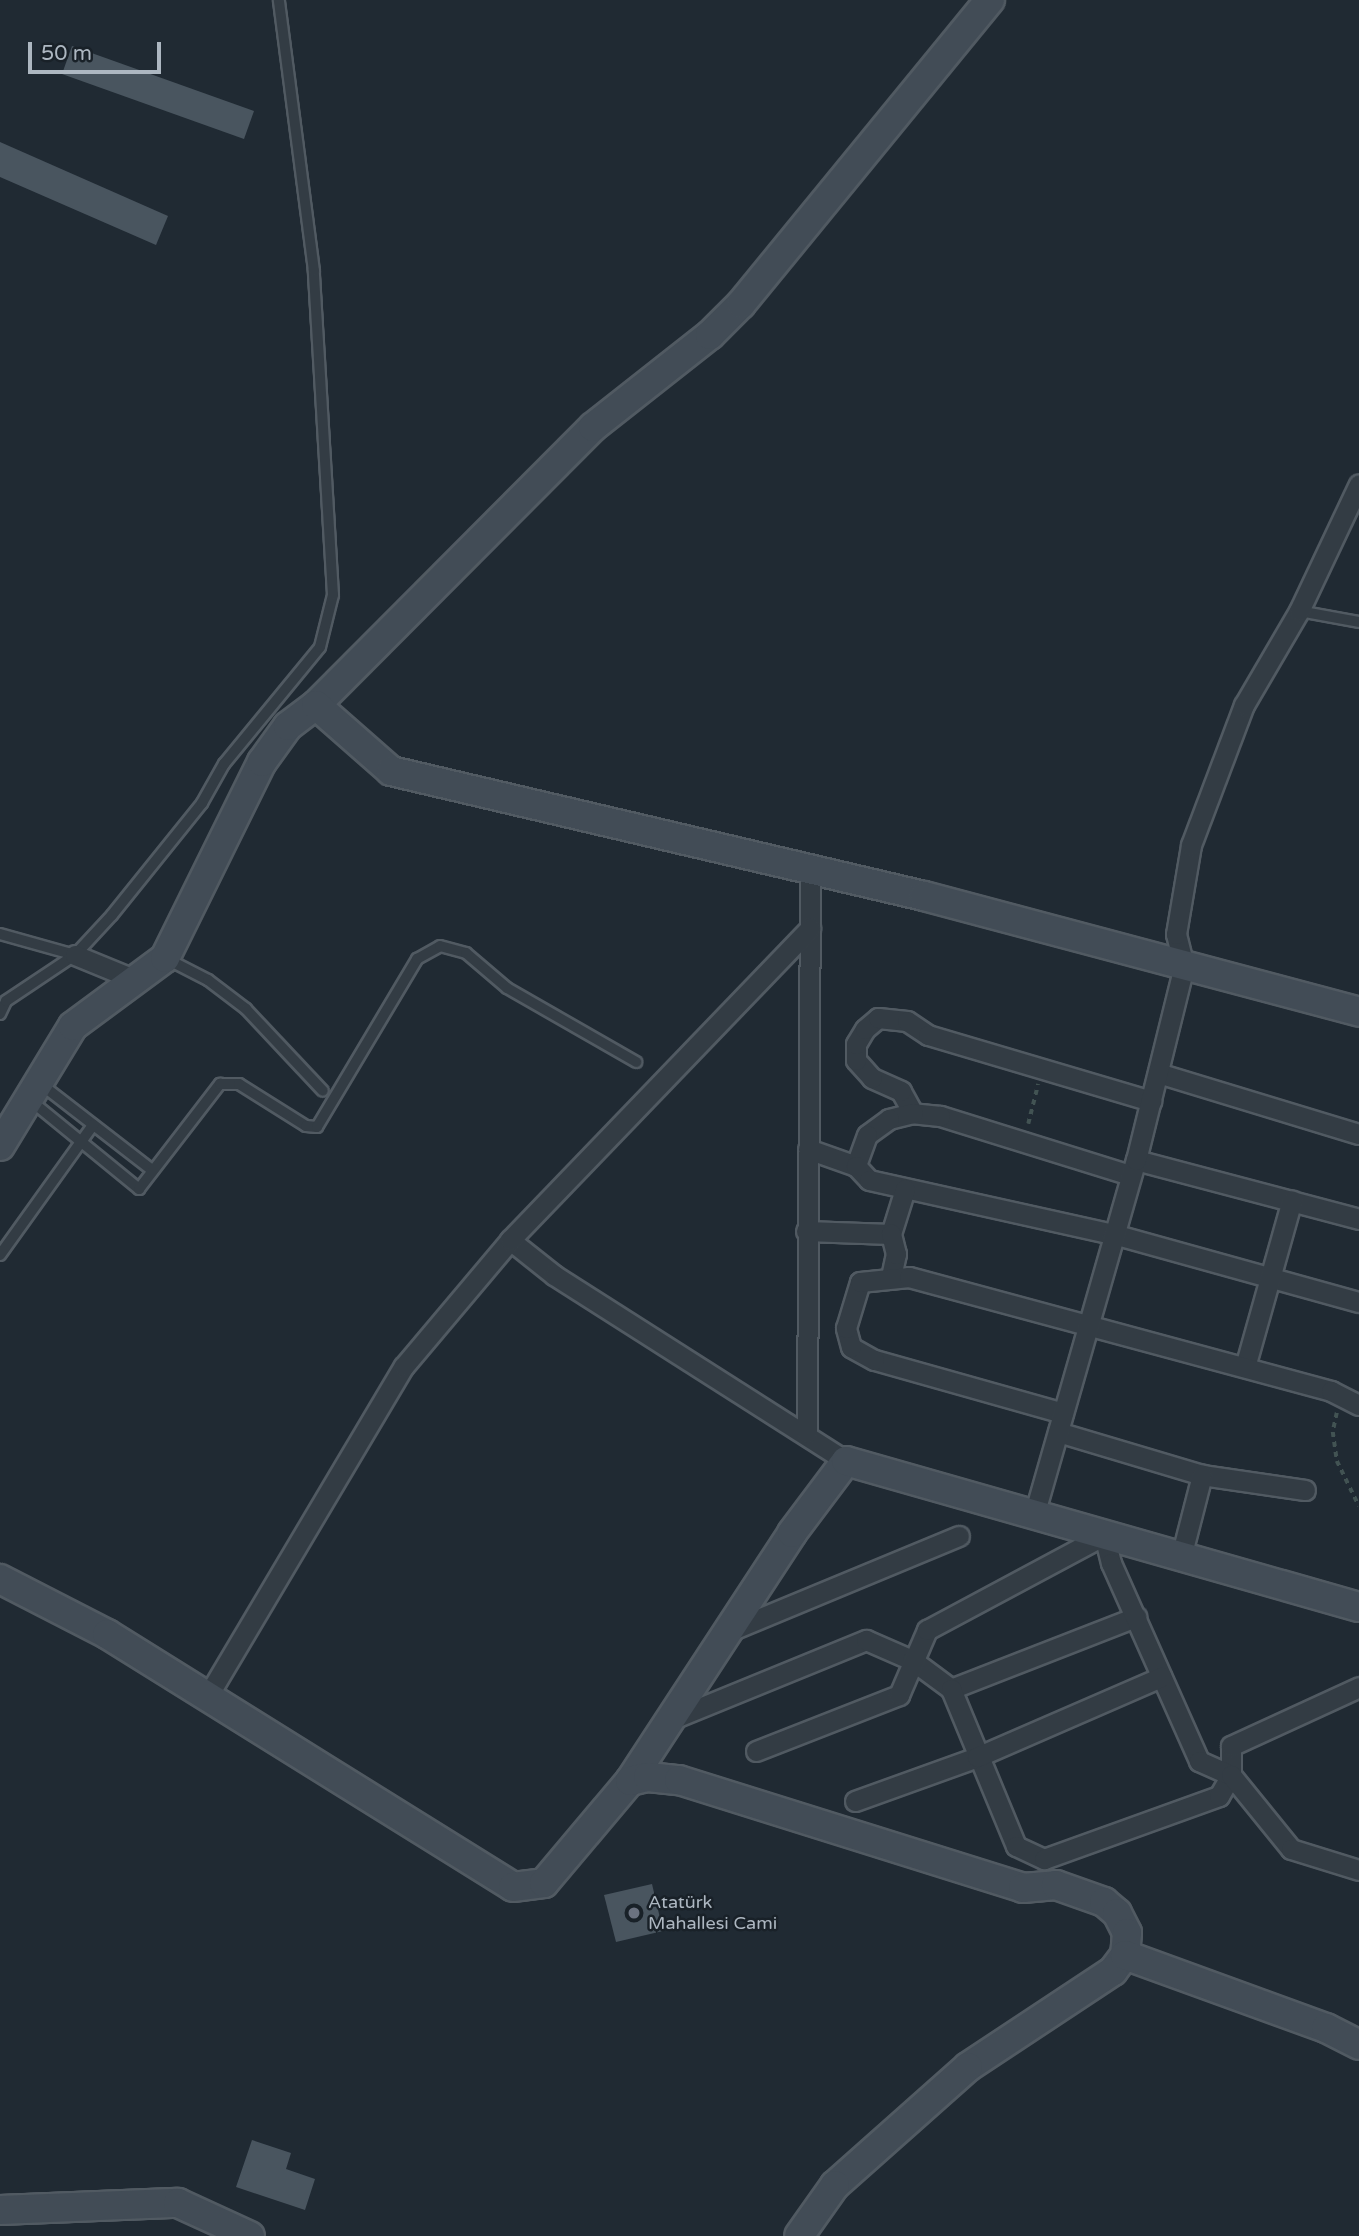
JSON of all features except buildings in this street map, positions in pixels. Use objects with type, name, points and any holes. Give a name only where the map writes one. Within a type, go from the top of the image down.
[{"type":"street","points":[[0,1146],[73,1027],[165,958],[262,762],[288,726],[316,705],[593,427],[710,335],[741,304],[990,0]]},
{"type":"street","points":[[1034,1515],[1133,1168],[1184,966],[1176,934],[1191,845],[1244,705],[1299,611],[1359,484]]},
{"type":"street","points":[[316,705],[391,771],[810,870],[1359,1012]]},
{"type":"street","points":[[807,1433],[810,1399],[806,1231],[810,870]]},
{"type":"street","points":[[206,1699],[387,1390],[510,1240],[810,928]]},
{"type":"street","points":[[75,955],[136,980]]},
{"type":"street","points":[[913,1113],[901,1091],[872,1078],[856,1060],[856,1044],[865,1028],[878,1018],[907,1021],[928,1035],[1150,1101]]},
{"type":"street","points":[[1158,1073],[1359,1134]]},
{"type":"street","points":[[856,1166],[866,1135],[889,1119],[913,1113],[940,1116],[1023,1142],[1133,1168],[1292,1200],[1359,1219]]},
{"type":"street","points":[[808,1149],[856,1166],[869,1180],[1113,1234],[1359,1302]]},
{"type":"street","points":[[891,1277],[896,1254],[891,1234],[905,1189]]},
{"type":"street","points":[[1245,1367],[1292,1200]]},
{"type":"street","points":[[806,1231],[891,1234]]},
{"type":"street","points":[[510,1240],[565,1282],[807,1433],[846,1461],[1359,1607]]},
{"type":"street","points":[[1305,1490],[1202,1475],[1060,1422],[874,1360],[851,1347],[846,1328],[860,1282],[909,1276],[1245,1367],[1350,1401]]},
{"type":"street","points":[[0,1579],[83,1620],[206,1699],[513,1887],[544,1883],[630,1781],[727,1633],[846,1461]]},
{"type":"street","points":[[1181,1557],[1202,1475]]},
{"type":"street","points":[[1104,1535],[1111,1563],[1199,1761],[1231,1775],[1291,1849],[1355,1866]]},
{"type":"street","points":[[757,1751],[899,1695],[927,1630],[1104,1535]]},
{"type":"street","points":[[727,1633],[959,1536]]},
{"type":"street","points":[[951,1689],[1136,1617]]},
{"type":"street","points":[[670,1720],[866,1640],[912,1660],[951,1689],[976,1757],[1016,1846],[1044,1859],[1219,1796],[1231,1775],[1231,1746],[1359,1687]]},
{"type":"street","points":[[856,1801],[976,1757],[1161,1677]]},
{"type":"street","points":[[630,1781],[648,1777],[679,1780],[1023,1888],[1056,1885],[1117,1913],[1127,1933],[1125,1955],[1113,1971],[968,2067],[835,2185],[799,2236]]},
{"type":"street","points":[[1125,1955],[1326,2028],[1359,2046]]},
{"type":"street","points":[[0,2210],[178,2203],[250,2236]]},
{"type":"lane","points":[[0,1014],[6,1001],[75,955],[202,803],[224,764],[320,647],[333,594],[314,271],[279,0]]},
{"type":"lane","points":[[1299,611],[1359,622]]},
{"type":"lane","points":[[0,934],[75,955]]},
{"type":"lane","points":[[33,1090],[82,1142],[139,1189],[215,1088],[226,1082],[239,1084],[306,1126],[317,1127],[417,958],[440,946],[466,953],[506,988],[636,1062]]},
{"type":"lane","points":[[165,958],[208,980],[246,1009],[323,1091]]},
{"type":"lane","points":[[33,1090],[93,1125],[152,1170]]},
{"type":"lane","points":[[0,1255],[93,1125]]},
{"type":"path","points":[[1023,1142],[1043,1069]]},
{"type":"path","points":[[1350,1401],[1333,1432],[1335,1451],[1359,1506]]},
{"type":"place","name":"Atatürk Mahallesi Cami","points":[[634,1913]]}]
